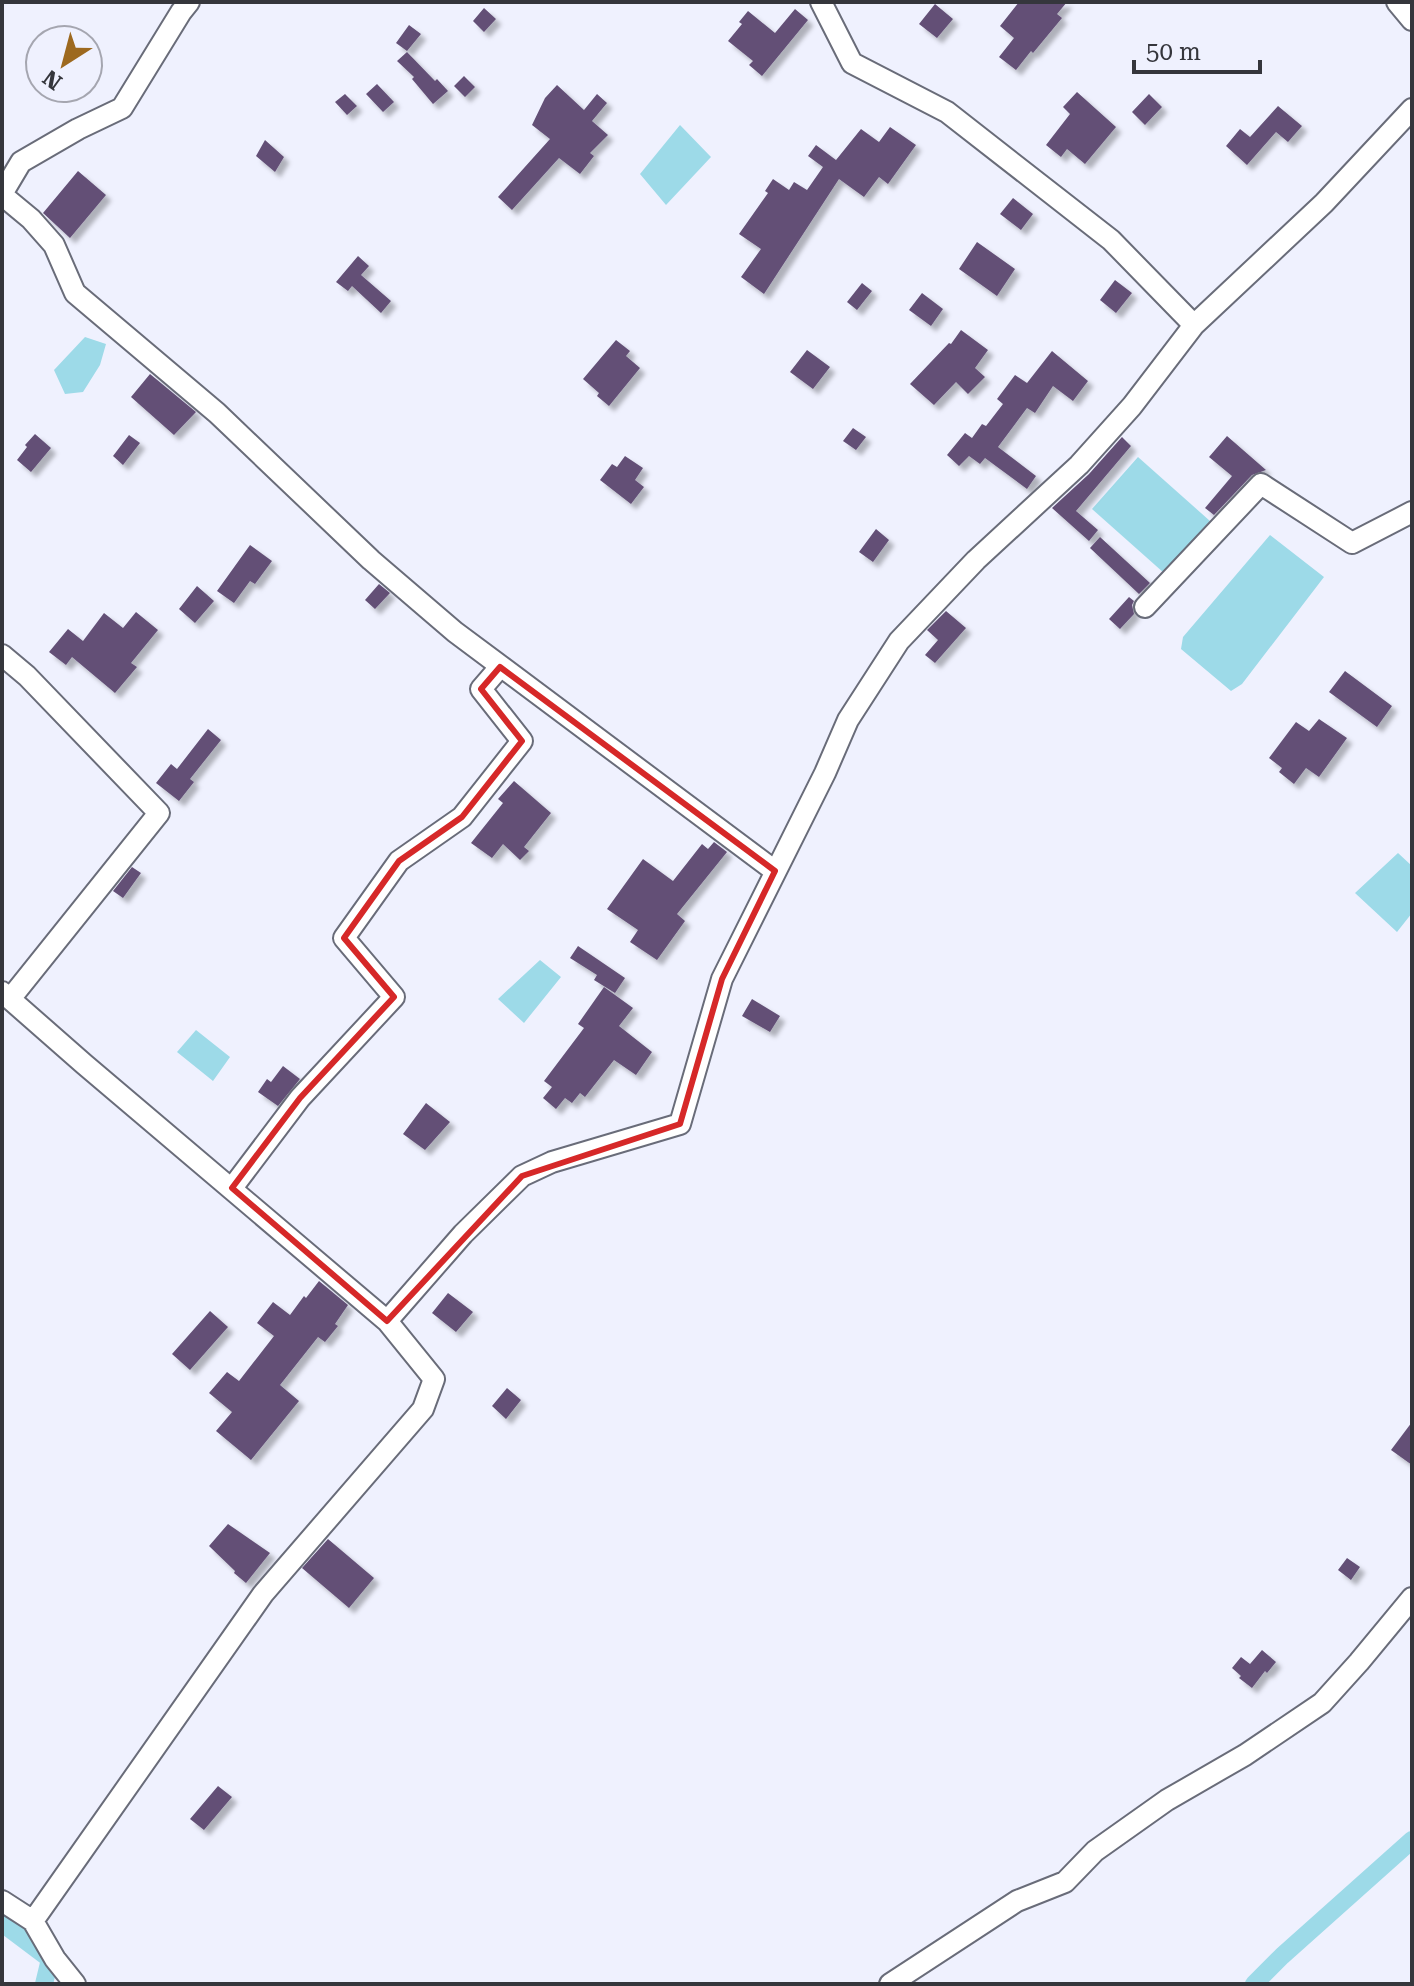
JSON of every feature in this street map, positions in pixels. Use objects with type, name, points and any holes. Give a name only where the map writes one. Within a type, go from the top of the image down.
[{"type":"street","points":[[189,2],[122,108],[21,162],[2,194],[31,219],[54,245],[75,293],[217,413],[371,560],[500,667],[775,871]]},
{"type":"street","points":[[821,2],[852,63],[947,112],[1111,240],[1194,325]]},
{"type":"street","points":[[1397,2],[1412,20]]},
{"type":"street","points":[[387,1321],[463,1234],[522,1176],[552,1162],[680,1124],[722,979],[825,773],[848,720],[899,641],[976,560],[1079,465],[1132,406],[1194,325],[1324,203],[1412,109]]},
{"type":"street","points":[[1145,607],[1261,484],[1352,543],[1412,512]]},
{"type":"street","points":[[2,655],[27,676],[159,813],[6,995],[387,1321],[434,1379],[423,1409],[263,1594],[33,1921]]},
{"type":"street","points":[[232,1188],[300,1098],[394,997],[344,938],[399,861],[462,817],[522,741],[481,689],[500,667]]},
{"type":"street","points":[[890,1984],[1017,1901],[1065,1882],[1095,1851],[1167,1800],[1245,1755],[1322,1703],[1412,1598]]},
{"type":"street","points":[[2,1901],[33,1921],[55,1959],[75,1984]]},
{"type":"highlighted area","points":[[500,667],[775,871],[722,979],[680,1124],[522,1176],[387,1321],[232,1188],[300,1098],[394,997],[344,938],[399,861],[462,817],[522,741],[481,689]]},
{"type":"water","points":[[680,125],[711,157],[666,205],[640,174]]},
{"type":"water","points":[[85,337],[106,344],[100,365],[83,392],[65,394],[54,370]]},
{"type":"water","points":[[1138,457],[1210,521],[1164,573],[1092,509]]},
{"type":"water","points":[[1270,535],[1324,577],[1242,684],[1231,691],[1181,649],[1183,637]]},
{"type":"water","points":[[1398,853],[1412,866],[1412,913],[1397,932],[1355,893]]},
{"type":"water","points":[[540,960],[561,977],[524,1023],[498,999]]},
{"type":"water","points":[[196,1030],[230,1057],[213,1081],[177,1052]]},
{"type":"building","points":[[1019,2],[1067,2],[1057,14],[1062,18],[1016,70],[999,57],[1014,38],[1000,26]]},
{"type":"building","points":[[935,4],[953,19],[937,38],[919,24]]},
{"type":"building","points":[[484,8],[496,19],[484,32],[473,21]]},
{"type":"building","points":[[795,9],[808,20],[762,76],[749,65],[753,61],[728,41],[748,11],[775,33]]},
{"type":"building","points":[[409,25],[421,34],[407,51],[396,43]]},
{"type":"building","points":[[407,52],[448,91],[433,104],[412,79],[414,77],[397,61]]},
{"type":"building","points":[[464,76],[475,87],[465,97],[454,86]]},
{"type":"building","points":[[377,84],[394,102],[383,112],[366,94]]},
{"type":"building","points":[[557,85],[584,110],[597,94],[607,103],[592,121],[608,135],[590,153],[594,156],[580,174],[559,158],[512,210],[498,197],[550,139],[532,125],[545,98]]},
{"type":"building","points":[[1077,92],[1116,127],[1085,164],[1067,149],[1061,157],[1046,145],[1070,114],[1063,107]]},
{"type":"building","points":[[345,94],[357,106],[347,115],[335,102]]},
{"type":"building","points":[[1149,94],[1162,107],[1145,125],[1132,112]]},
{"type":"building","points":[[1278,106],[1302,126],[1288,142],[1276,132],[1247,165],[1226,146],[1240,129],[1250,137]]},
{"type":"building","points":[[890,127],[916,145],[888,184],[879,177],[864,197],[839,179],[764,294],[741,277],[761,249],[739,234],[768,193],[765,191],[773,179],[789,190],[794,182],[807,190],[823,167],[808,156],[816,145],[836,160],[861,129],[879,142]]},
{"type":"building","points":[[265,140],[284,157],[275,172],[256,156]]},
{"type":"building","points":[[78,171],[106,195],[70,238],[43,213]]},
{"type":"building","points":[[1013,198],[1033,214],[1021,230],[1000,214]]},
{"type":"building","points":[[977,242],[1015,269],[997,296],[959,269]]},
{"type":"building","points":[[358,256],[369,266],[361,275],[391,301],[381,313],[352,286],[348,291],[336,282]]},
{"type":"building","points":[[1115,280],[1132,293],[1116,313],[1100,300]]},
{"type":"building","points":[[862,283],[872,291],[857,310],[847,302]]},
{"type":"building","points":[[922,293],[943,309],[931,326],[909,310]]},
{"type":"building","points":[[961,330],[988,350],[975,368],[985,377],[968,394],[956,382],[934,405],[910,384]]},
{"type":"building","points":[[616,340],[630,351],[626,356],[640,368],[609,406],[583,379]]},
{"type":"building","points":[[807,350],[830,367],[813,389],[790,372]]},
{"type":"building","points":[[1052,351],[1088,381],[1073,401],[1053,386],[1035,413],[1027,408],[998,447],[1036,476],[1027,489],[985,458],[980,464],[969,456],[959,466],[947,455],[965,433],[972,438],[982,424],[986,426],[1003,404],[997,399],[1015,375],[1027,383]]},
{"type":"building","points":[[150,374],[196,412],[174,435],[131,397]]},
{"type":"building","points":[[853,428],[866,437],[856,450],[843,441]]},
{"type":"building","points":[[35,434],[51,448],[31,472],[17,460]]},
{"type":"building","points":[[129,435],[140,443],[123,465],[113,456]]},
{"type":"building","points":[[1227,436],[1266,470],[1252,475],[1214,515],[1205,508],[1232,476],[1209,457]]},
{"type":"building","points":[[1122,437],[1131,446],[1076,511],[1098,530],[1089,541],[1052,508],[1089,474]]},
{"type":"building","points":[[625,456],[643,468],[635,480],[644,487],[631,504],[600,480],[612,464],[617,467]]},
{"type":"building","points":[[876,529],[889,540],[873,562],[859,552]]},
{"type":"building","points":[[1100,537],[1150,583],[1139,594],[1090,548]]},
{"type":"building","points":[[250,545],[272,561],[255,584],[250,581],[234,603],[217,591]]},
{"type":"building","points":[[379,584],[390,593],[375,609],[365,600]]},
{"type":"building","points":[[197,586],[214,601],[195,623],[179,609]]},
{"type":"building","points":[[1129,597],[1134,601],[1134,614],[1120,629],[1109,619]]},
{"type":"building","points":[[946,611],[966,628],[935,663],[925,655],[938,640],[927,630]]},
{"type":"building","points":[[136,612],[158,630],[131,663],[137,667],[115,693],[72,657],[66,665],[49,652],[68,629],[83,641],[104,613],[123,628]]},
{"type":"building","points":[[1345,671],[1392,706],[1377,727],[1329,692]]},
{"type":"building","points":[[1319,719],[1347,738],[1319,777],[1306,768],[1294,784],[1279,772],[1282,768],[1269,758],[1296,722],[1309,731]]},
{"type":"building","points":[[208,729],[221,740],[190,779],[194,782],[179,801],[156,783],[171,764],[177,769]]},
{"type":"building","points":[[514,781],[551,813],[524,847],[529,851],[520,860],[503,844],[492,858],[471,843],[503,803],[498,799]]},
{"type":"building","points":[[714,842],[727,852],[677,914],[685,921],[657,960],[630,942],[638,930],[607,909],[643,859],[673,881],[702,844],[708,849]]},
{"type":"building","points":[[132,867],[141,873],[123,898],[113,891]]},
{"type":"building","points":[[578,946],[625,978],[615,993],[594,980],[597,975],[570,958]]},
{"type":"building","points":[[604,987],[633,1008],[619,1026],[652,1052],[636,1075],[614,1060],[585,1097],[580,1093],[572,1103],[565,1098],[556,1109],[543,1098],[552,1087],[544,1081],[584,1028],[578,1024]]},
{"type":"building","points":[[752,999],[780,1016],[770,1032],[742,1016]]},
{"type":"building","points":[[283,1066],[300,1079],[278,1106],[258,1092],[267,1079],[271,1082]]},
{"type":"building","points":[[426,1103],[450,1122],[425,1150],[403,1134]]},
{"type":"building","points":[[319,1281],[348,1305],[335,1324],[338,1326],[325,1342],[318,1337],[280,1385],[299,1401],[251,1460],[216,1431],[232,1412],[209,1393],[227,1372],[239,1381],[274,1336],[257,1323],[273,1302],[290,1315]]},
{"type":"building","points":[[448,1293],[473,1312],[456,1332],[432,1313]]},
{"type":"building","points":[[210,1311],[228,1327],[190,1370],[172,1354]]},
{"type":"building","points":[[507,1388],[521,1400],[506,1419],[492,1406]]},
{"type":"building","points":[[1412,1422],[1412,1465],[1391,1450]]},
{"type":"building","points":[[228,1524],[270,1553],[246,1583],[209,1546]]},
{"type":"building","points":[[328,1539],[374,1578],[349,1608],[302,1568]]},
{"type":"building","points":[[1347,1558],[1360,1567],[1351,1580],[1338,1570]]},
{"type":"building","points":[[1262,1650],[1276,1662],[1252,1688],[1232,1668],[1241,1657],[1250,1664]]},
{"type":"building","points":[[218,1786],[232,1797],[204,1830],[190,1819]]},
{"type":"waterway","points":[[1254,1984],[1412,1840]]},
{"type":"waterway","points":[[2,1923],[50,1959],[44,1984]]}]
